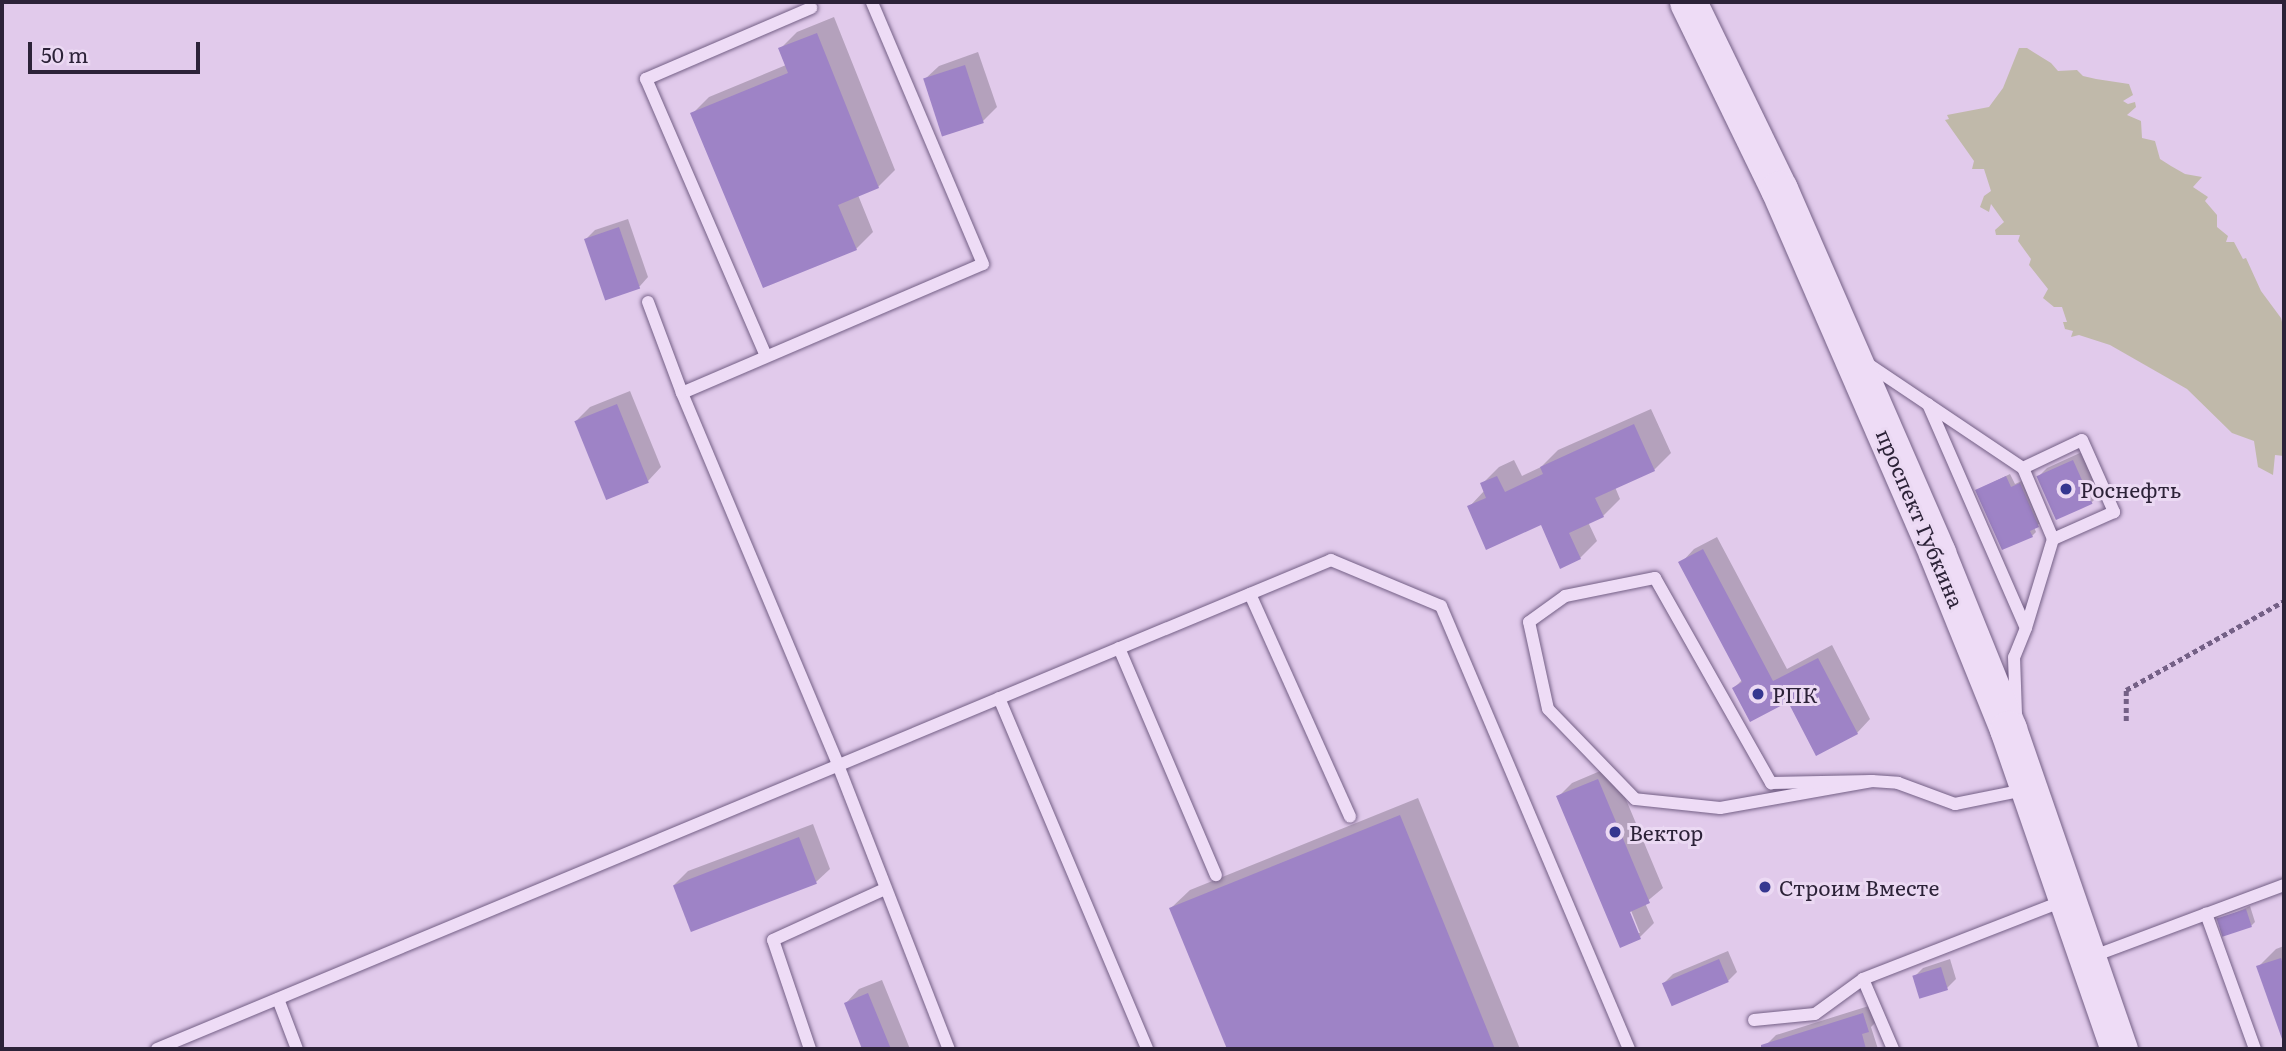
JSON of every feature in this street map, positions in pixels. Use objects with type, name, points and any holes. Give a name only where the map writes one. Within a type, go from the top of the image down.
[{"type":"street","name":"проспект Губкина","points":[[1688,2],[1779,189],[1937,553],[2024,773],[2119,1049]]},
{"type":"lane","points":[[682,393],[983,264],[872,2]]},
{"type":"lane","points":[[766,356],[646,79],[811,8]]},
{"type":"lane","points":[[648,302],[682,393],[838,765],[949,1049]]},
{"type":"lane","points":[[1848,351],[2023,468],[2053,539],[2026,628],[2014,657],[2024,773],[1955,804],[1898,783],[1872,781],[1771,783],[1655,578],[1565,596],[1529,622],[1548,709],[1635,799],[1720,808],[1872,781]]},
{"type":"lane","points":[[1928,404],[2026,628]]},
{"type":"lane","points":[[2023,468],[2082,440],[2113,512],[2053,539]]},
{"type":"lane","points":[[157,1049],[1331,560],[1441,606],[1629,1049]]},
{"type":"lane","points":[[1250,594],[1350,817]]},
{"type":"lane","points":[[1119,648],[1216,875]]},
{"type":"lane","points":[[999,698],[1147,1049]]},
{"type":"lane","points":[[2086,958],[2284,885]]},
{"type":"lane","points":[[810,1049],[774,940],[885,889]]},
{"type":"lane","points":[[1754,1020],[1815,1014],[1863,979],[2067,900]]},
{"type":"lane","points":[[2206,914],[2255,1049]]},
{"type":"lane","points":[[1863,979],[1893,1049]]},
{"type":"lane","points":[[278,999],[298,1049]]},
{"type":"path","points":[[2126,721],[2126,690],[2284,601]]},
{"type":"shaded area","points":[[2019,48],[2027,48],[2051,63],[2058,71],[2077,70],[2083,76],[2129,84],[2133,95],[2123,101],[2128,104],[2135,102],[2136,107],[2127,115],[2141,121],[2142,138],[2155,141],[2160,159],[2185,174],[2202,177],[2193,187],[2208,197],[2205,201],[2217,215],[2217,227],[2228,236],[2226,242],[2234,242],[2243,259],[2246,258],[2261,291],[2281,318],[2284,330],[2284,456],[2275,455],[2273,475],[2258,467],[2254,441],[2232,433],[2187,389],[2110,345],[2079,335],[2071,337],[2073,331],[2065,329],[2063,322],[2067,322],[2062,307],[2054,307],[2043,298],[2048,289],[2029,265],[2031,259],[2018,241],[2020,235],[1996,235],[1995,230],[2004,222],[1991,204],[1989,212],[1980,207],[1984,196],[1991,191],[1984,169],[1972,169],[1974,161],[1945,120],[1949,119],[1947,115],[1989,107],[2003,88]]},
{"type":"building","points":[[817,33],[879,188],[838,205],[857,250],[763,288],[690,113],[788,73],[778,48]]},
{"type":"building","points":[[965,65],[984,123],[942,137],[923,79]]},
{"type":"building","points":[[619,227],[640,288],[605,301],[584,239]]},
{"type":"building","points":[[617,404],[649,483],[606,500],[574,421]]},
{"type":"building","points":[[1634,424],[1655,471],[1595,498],[1604,517],[1569,533],[1581,559],[1560,569],[1541,525],[1486,550],[1467,506],[1486,498],[1480,483],[1497,476],[1505,492],[1543,474],[1540,467]]},
{"type":"building","name":"Роснефть","points":[[2073,460],[2093,504],[2056,520],[2036,476]]},
{"type":"building","points":[[2006,476],[2011,487],[2020,483],[2039,527],[2030,531],[2033,537],[2002,550],[1975,490]]},
{"type":"building","points":[[1703,549],[1773,681],[1818,658],[1858,734],[1816,756],[1788,702],[1750,722],[1732,688],[1742,682],[1678,562]]},
{"type":"building","points":[[1598,779],[1650,903],[1630,912],[1641,939],[1620,948],[1556,796]]},
{"type":"building","points":[[1400,815],[1495,1049],[1227,1049],[1169,908]]},
{"type":"building","points":[[799,837],[817,884],[691,932],[673,885]]},
{"type":"building","points":[[2246,909],[2252,927],[2222,937],[2217,919]]},
{"type":"building","points":[[2281,958],[2284,968],[2284,1039],[2256,966]]},
{"type":"building","points":[[1719,959],[1729,982],[1672,1006],[1662,983]]},
{"type":"building","points":[[1941,967],[1948,990],[1919,999],[1912,976]]},
{"type":"building","points":[[868,993],[891,1049],[862,1049],[844,1003]]},
{"type":"building","points":[[1863,1013],[1869,1032],[1862,1034],[1866,1049],[1761,1049],[1761,1045]]},
{"type":"place","name":"Роснефть","points":[[2066,489]]},
{"type":"place","name":"РПК","points":[[1758,694]]},
{"type":"place","name":"Вектор","points":[[1615,832]]},
{"type":"place","name":"Строим Вместе","points":[[1765,887]]}]
